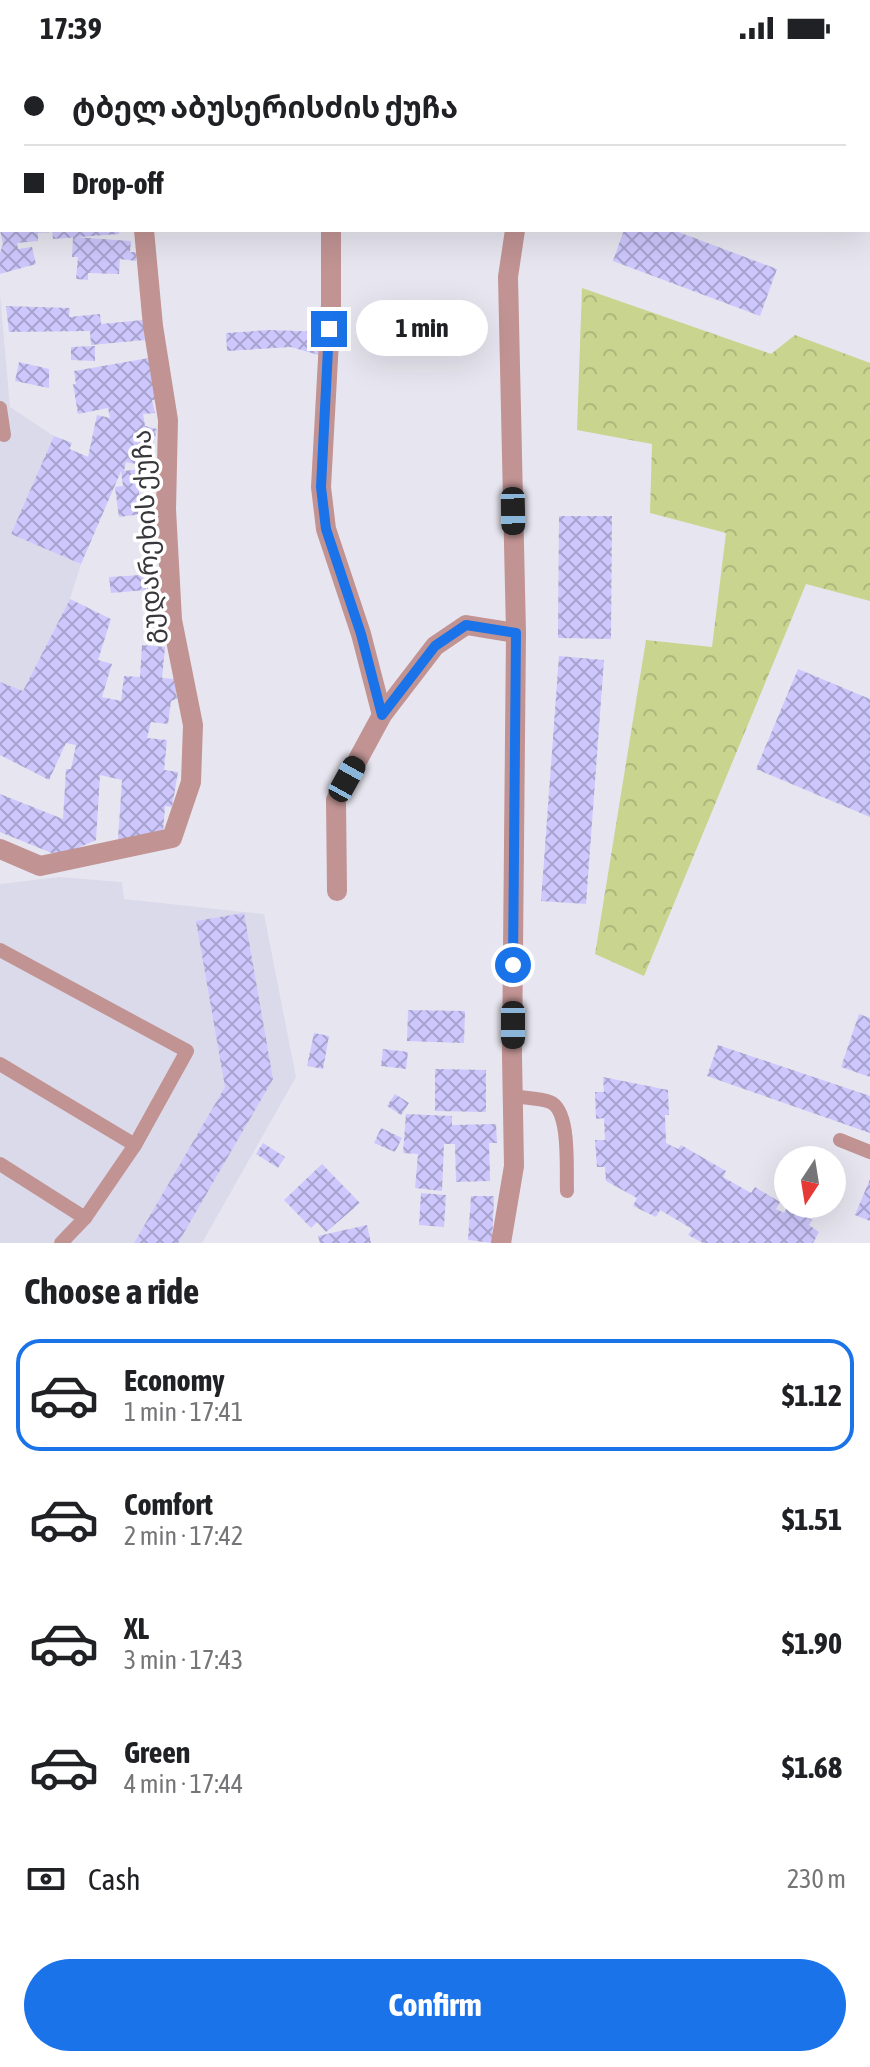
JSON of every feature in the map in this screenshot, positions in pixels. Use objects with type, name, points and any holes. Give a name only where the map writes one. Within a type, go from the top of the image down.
[{"type":"street","name":"გუდარეხის ქუჩა","points":[[0,849],[40,866],[172,838],[191,782],[193,725],[172,620],[166,509],[168,420],[153,326],[144,232]]},
{"type":"street","points":[[331,232],[331,304],[321,487],[326,529],[361,634],[382,715]]},
{"type":"street","points":[[501,1243],[514,1166],[516,633],[508,277],[515,232]]},
{"type":"street","points":[[337,891],[336,800],[382,715],[435,646],[466,625],[516,633]]},
{"type":"lane","points":[[0,408],[1,438]]},
{"type":"lane","points":[[0,950],[187,1051],[135,1145],[85,1218],[61,1243]]},
{"type":"lane","points":[[0,1064],[135,1145]]},
{"type":"lane","points":[[513,1096],[551,1102],[559,1108],[564,1123],[567,1191]]},
{"type":"lane","points":[[840,1140],[870,1152]]},
{"type":"lane","points":[[0,1164],[85,1218]]},
{"type":"shaded area","points":[[0,293],[10,407],[54,436],[72,443],[70,449],[121,471],[81,564],[70,599],[23,691],[0,747]]},
{"type":"shaded area","points":[[59,877],[122,882],[124,899],[264,914],[296,1077],[202,1243],[0,1243],[0,884]]},
{"type":"green space","points":[[582,288],[771,354],[795,335],[870,363],[870,601],[806,584],[644,976],[595,954],[646,640],[712,647],[726,533],[650,513],[652,444],[577,430]]},
{"type":"building","points":[[0,232],[51,232],[38,233],[38,241],[17,243],[18,249],[32,247],[36,264],[0,274],[3,244]]},
{"type":"building","points":[[52,232],[119,232],[119,234],[53,239]]},
{"type":"building","points":[[623,232],[678,232],[777,269],[760,316],[613,261]]},
{"type":"building","points":[[73,237],[131,241],[130,252],[137,252],[136,261],[120,259],[119,274],[88,273],[88,280],[76,279],[78,257],[72,257]]},
{"type":"building","points":[[6,306],[70,308],[69,317],[100,314],[101,324],[143,320],[145,340],[91,345],[90,331],[9,332]]},
{"type":"building","points":[[269,330],[327,332],[322,356],[291,347],[227,351],[226,333]]},
{"type":"building","points":[[95,346],[95,361],[71,360],[71,347]]},
{"type":"building","points":[[149,358],[156,400],[152,400],[155,413],[143,414],[145,426],[157,429],[153,446],[142,443],[138,465],[126,462],[124,471],[142,469],[144,486],[138,486],[142,514],[119,517],[115,487],[123,486],[121,471],[81,564],[11,534],[54,436],[72,443],[69,449],[88,457],[97,415],[110,418],[108,408],[78,414],[74,371]]},
{"type":"building","points":[[19,362],[49,369],[49,388],[15,381]]},
{"type":"building","points":[[559,516],[612,516],[611,639],[558,638]]},
{"type":"building","points":[[157,574],[158,589],[111,593],[109,577]]},
{"type":"building","points":[[70,599],[111,619],[98,660],[112,664],[102,697],[121,701],[124,676],[140,677],[142,645],[165,647],[162,678],[174,679],[177,699],[171,701],[168,724],[151,722],[147,738],[167,740],[164,770],[178,772],[172,807],[165,806],[163,832],[141,841],[118,839],[122,780],[100,775],[96,840],[59,856],[0,832],[0,794],[63,819],[66,769],[71,769],[76,745],[66,743],[49,780],[0,755],[0,682],[23,691]]},
{"type":"building","points":[[559,656],[604,660],[586,904],[541,901]]},
{"type":"building","points":[[798,669],[870,699],[870,817],[756,769]]},
{"type":"building","points":[[244,913],[273,1079],[178,1243],[134,1243],[225,1087],[196,921]]},
{"type":"building","points":[[408,1010],[465,1011],[464,1043],[407,1041]]},
{"type":"building","points":[[859,1014],[870,1018],[870,1077],[841,1067]]},
{"type":"building","points":[[314,1033],[329,1036],[323,1069],[307,1066]]},
{"type":"building","points":[[718,1045],[870,1096],[870,1133],[707,1076]]},
{"type":"building","points":[[383,1049],[408,1052],[406,1069],[381,1066]]},
{"type":"building","points":[[435,1069],[486,1070],[486,1112],[435,1111]]},
{"type":"building","points":[[603,1077],[668,1090],[666,1143],[678,1149],[681,1145],[726,1171],[723,1177],[751,1193],[755,1187],[774,1198],[774,1218],[812,1220],[809,1225],[819,1232],[813,1243],[703,1243],[688,1235],[692,1229],[660,1210],[656,1217],[633,1206],[637,1198],[606,1181],[605,1167],[597,1167],[595,1140],[605,1140],[604,1118],[596,1119],[595,1092],[604,1092]]},
{"type":"building","points":[[395,1094],[409,1103],[401,1115],[387,1106]]},
{"type":"building","points":[[406,1114],[452,1116],[452,1125],[496,1124],[497,1143],[489,1143],[490,1181],[456,1182],[455,1144],[444,1144],[442,1191],[415,1188],[418,1154],[403,1153]]},
{"type":"building","points":[[381,1128],[402,1138],[395,1152],[374,1143]]},
{"type":"building","points":[[263,1143],[285,1157],[278,1168],[256,1154]]},
{"type":"building","points":[[322,1164],[360,1203],[326,1232],[317,1222],[311,1228],[284,1200]]},
{"type":"building","points":[[870,1179],[870,1221],[855,1215]]},
{"type":"building","points":[[421,1193],[446,1195],[444,1227],[419,1225]]},
{"type":"building","points":[[471,1196],[494,1196],[492,1243],[468,1240]]},
{"type":"building","points":[[367,1225],[371,1243],[320,1243],[318,1236]]},
{"type":"route","points":[[329,329],[321,487],[326,529],[361,634],[382,715],[435,646],[466,625],[516,633],[513,965]]}]
